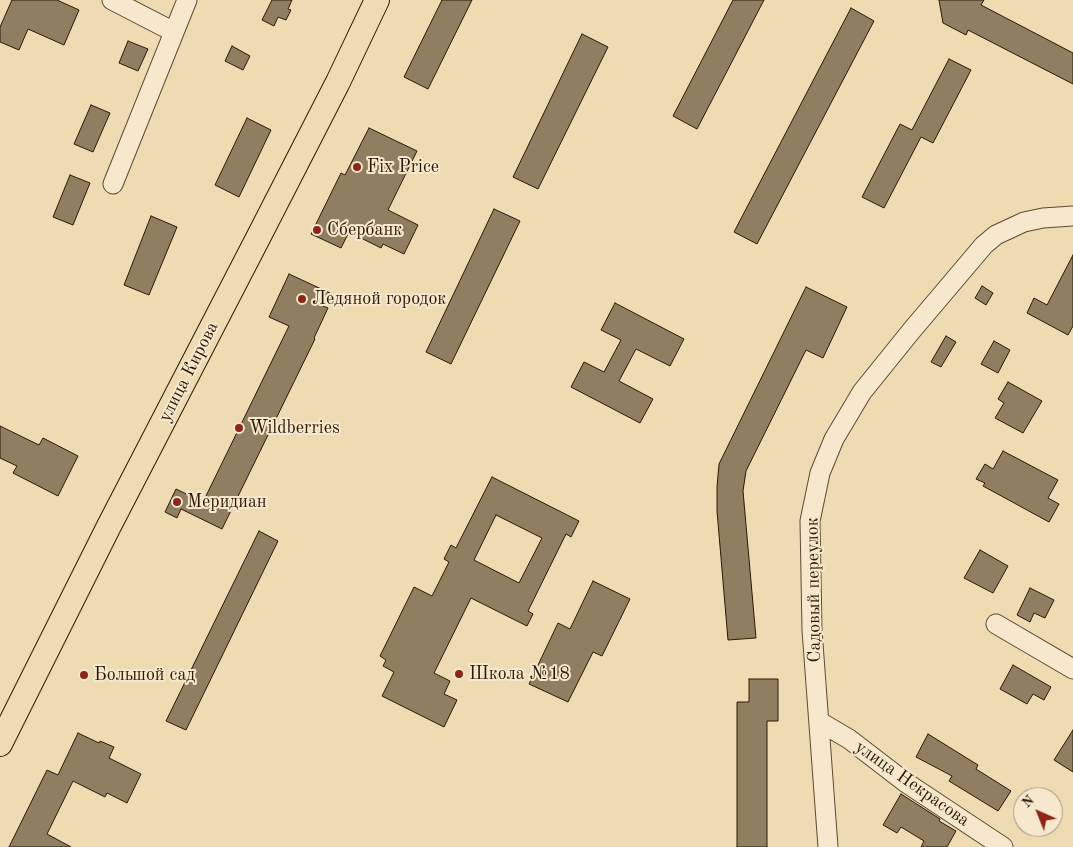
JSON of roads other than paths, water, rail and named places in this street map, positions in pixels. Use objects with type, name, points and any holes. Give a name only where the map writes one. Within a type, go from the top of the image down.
[{"type":"main road","name":"улица Кирова","points":[[0,744],[108,526],[262,230],[378,0]]},
{"type":"street","points":[[112,0],[174,32]]},
{"type":"street","points":[[113,184],[187,0]]},
{"type":"street","name":"Садовый переулок","points":[[828,847],[812,630],[810,521],[820,473],[834,439],[862,392],[984,245],[996,236],[1024,222],[1043,218],[1073,216]]},
{"type":"street","points":[[996,624],[1073,669]]},
{"type":"street","name":"улица Некрасова","points":[[820,722],[849,739],[905,782],[1003,847]]},
{"type":"place","name":"Fix Price","points":[[357,167]]},
{"type":"place","name":"Сбербанк","points":[[317,230]]},
{"type":"place","name":"Ледяной городок","points":[[302,299]]},
{"type":"place","name":"Wildberries","points":[[239,428]]},
{"type":"place","name":"Меридиан","points":[[177,502]]},
{"type":"place","name":"Школа №18","points":[[459,674]]},
{"type":"place","name":"Большой сад","points":[[84,675]]}]
